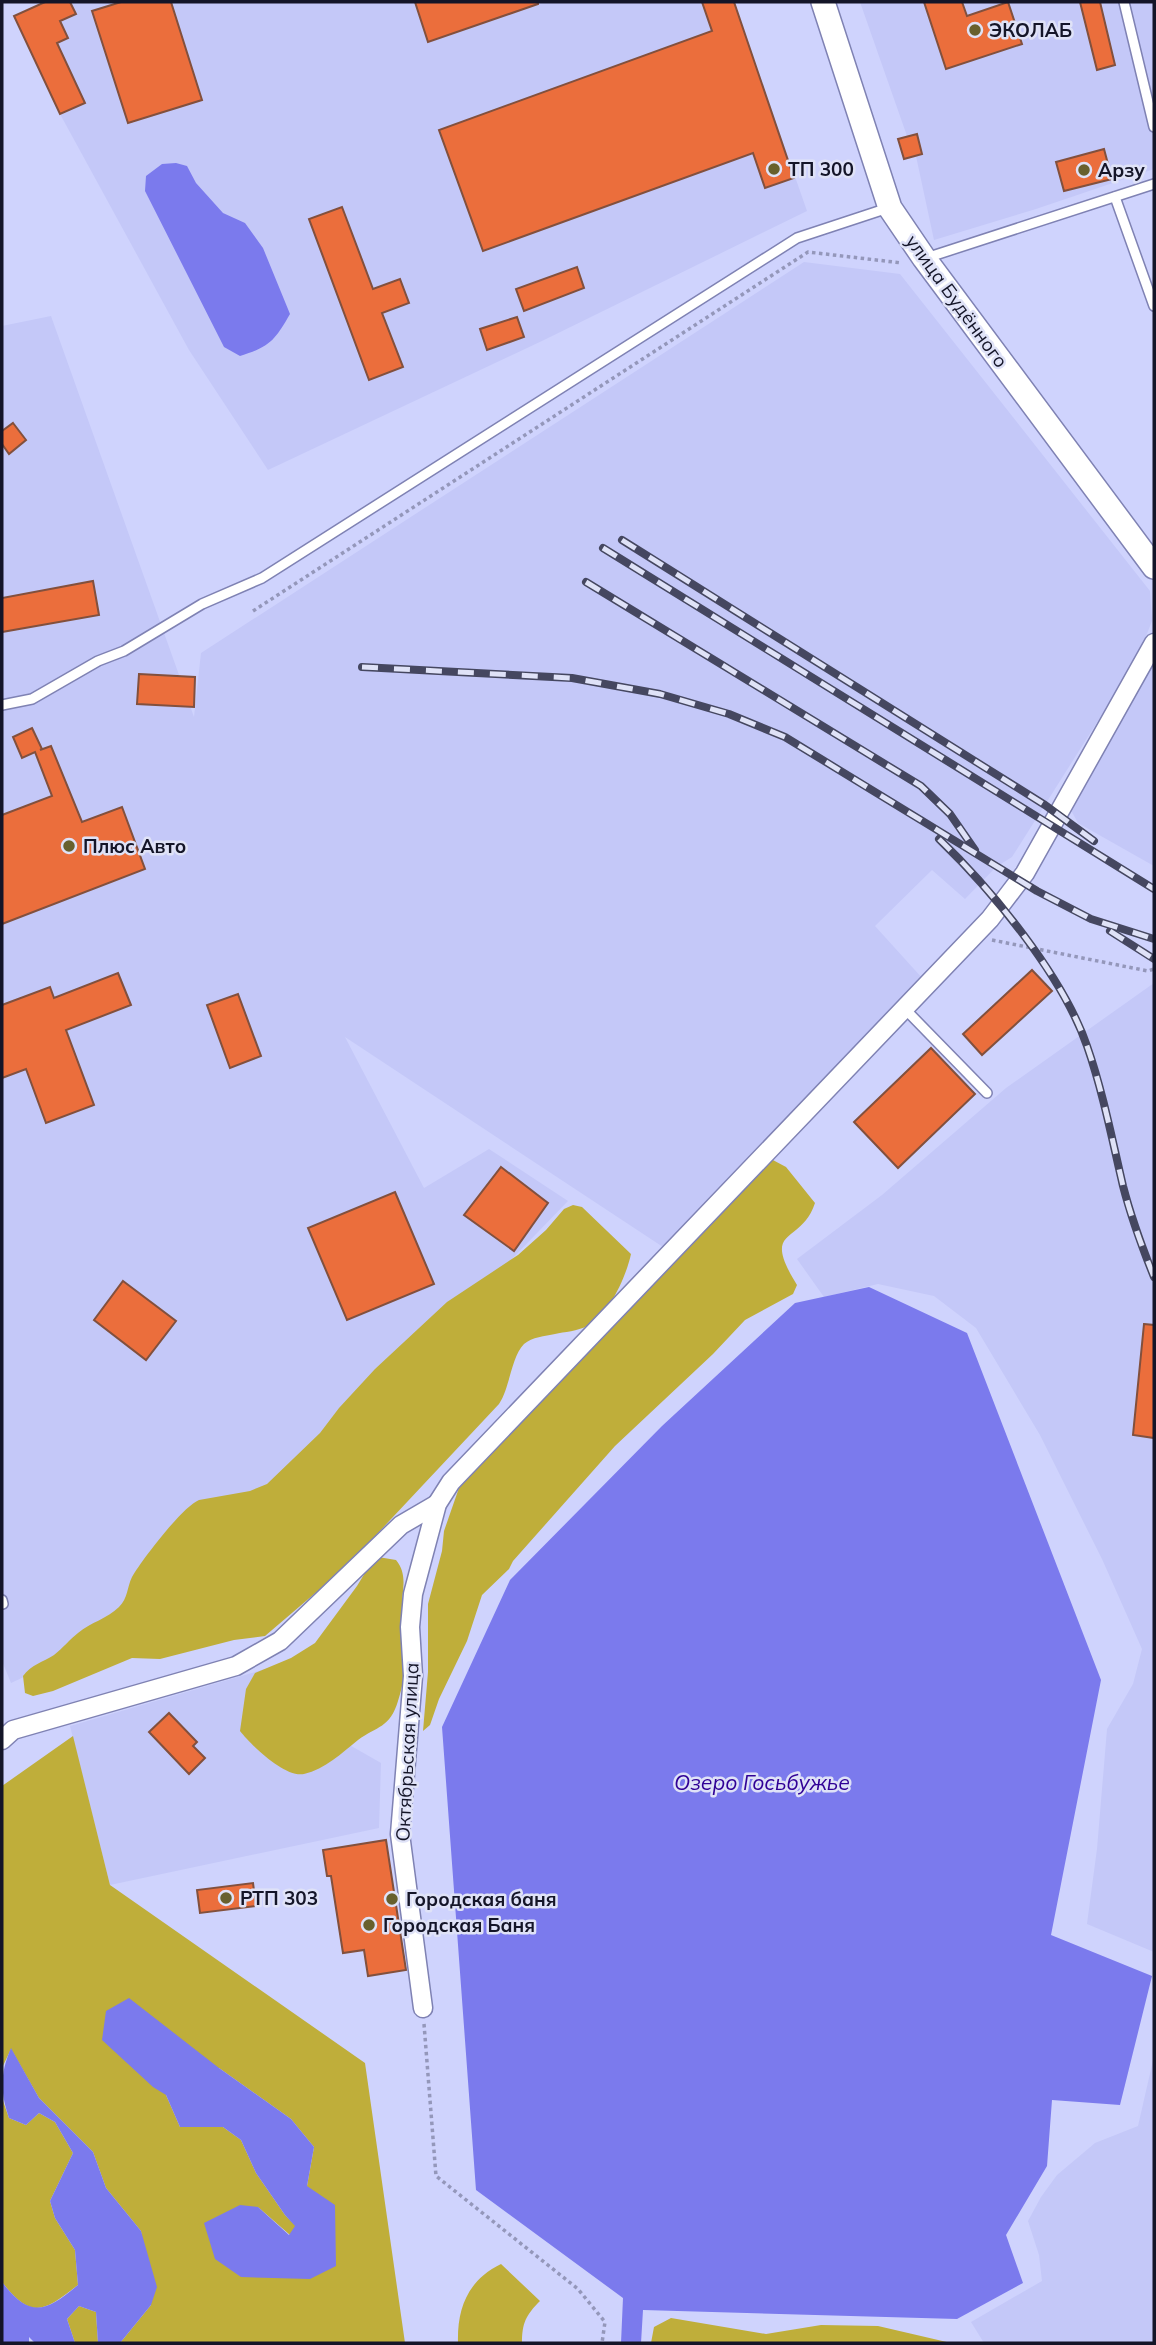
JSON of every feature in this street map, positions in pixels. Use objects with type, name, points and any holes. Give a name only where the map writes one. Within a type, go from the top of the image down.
[{"type":"street","name":"улица Будённого","points":[[823,2],[890,208],[919,261],[1154,566]]},
{"type":"street","points":[[2,1740],[13,1730],[236,1666],[281,1641],[401,1525],[437,1504],[451,1482],[974,937],[1025,873],[1154,643]]},
{"type":"street","name":"Октябрьская улица","points":[[423,2008],[400,1834],[413,1687],[410,1627],[413,1594],[437,1504]]},
{"type":"lane","points":[[1124,2],[1154,127]]},
{"type":"lane","points":[[919,261],[1154,184]]},
{"type":"lane","points":[[1115,197],[1154,306]]},
{"type":"lane","points":[[2,705],[32,699],[98,661],[124,650],[202,604],[262,578],[797,238],[890,208]]},
{"type":"lane","points":[[905,1009],[987,1093]]},
{"type":"path","points":[[253,611],[808,252],[919,261]]},
{"type":"path","points":[[974,937],[1148,971],[1154,969]]},
{"type":"path","points":[[423,2008],[436,2176],[579,2289],[605,2322],[602,2343]]},
{"type":"shaded area","points":[[45,2],[734,2],[807,211],[544,340],[268,470],[189,350],[60,114],[14,16]]},
{"type":"shaded area","points":[[860,2],[1154,2],[1154,169],[934,240],[916,156],[904,159],[898,139],[907,136]]},
{"type":"shaded area","points":[[804,262],[900,274],[1150,591],[1152,621],[1137,659],[1012,857],[996,867],[965,899],[932,870],[875,926],[923,979],[821,1089],[663,1247],[345,1037],[424,1188],[489,1149],[568,1201],[129,1654],[43,1668],[11,1683],[2,1661],[2,326],[51,316],[194,717],[201,653]]},
{"type":"shaded area","points":[[1154,656],[1154,866],[1078,823],[1067,803]]},
{"type":"shaded area","points":[[1154,983],[1154,1952],[1087,1924],[1097,1849],[1107,1729],[1133,1684],[1142,1649],[1102,1559],[1040,1435],[976,1328],[934,1296],[878,1284],[824,1297],[797,1259],[882,1195],[1006,1088]]},
{"type":"shaded area","points":[[771,1159],[786,1167],[815,1203],[809,1216],[783,1244],[782,1253],[797,1285],[793,1294],[745,1320],[713,1354],[615,1446],[513,1561],[509,1569],[482,1595],[467,1641],[439,1699],[430,1725],[423,1731],[428,1672],[428,1604],[442,1551],[444,1531],[460,1485]]},
{"type":"shaded area","points":[[573,1205],[582,1207],[631,1254],[621,1284],[609,1304],[595,1321],[583,1328],[539,1337],[524,1344],[516,1357],[499,1404],[347,1566],[265,1636],[234,1640],[160,1659],[132,1658],[53,1691],[33,1696],[25,1693],[23,1676],[26,1672],[54,1655],[83,1629],[109,1615],[122,1604],[132,1577],[144,1559],[183,1513],[199,1500],[250,1491],[267,1484],[320,1433],[375,1369],[447,1302],[518,1255],[546,1230],[564,1209]]},
{"type":"shaded area","points":[[378,1557],[396,1560],[403,1578],[405,1666],[395,1710],[387,1722],[312,1772],[296,1774],[288,1771],[260,1752],[240,1731],[246,1689],[255,1673],[291,1658],[315,1643],[371,1563]]},
{"type":"shaded area","points":[[265,1669],[332,1735],[381,1763],[379,1828],[110,1885],[70,1726]]},
{"type":"shaded area","points":[[73,1736],[110,1885],[365,2063],[405,2343],[120,2343],[151,2305],[141,2231],[106,2188],[93,2152],[39,2098],[11,2049],[2,2068],[2,1786]],"holes":[[[219,2068],[291,2119],[314,2147],[307,2186],[310,2279],[258,2207],[290,2235],[296,2226],[285,2215],[256,2173],[241,2140],[223,2127],[180,2127],[166,2095]]]},
{"type":"shaded area","points":[[1154,2056],[1154,2343],[984,2343],[971,2322],[1042,2281],[1039,2255],[1028,2221],[1041,2197],[1057,2175],[1095,2143],[1138,2126]]},
{"type":"shaded area","points":[[2,2098],[9,2118],[26,2125],[39,2113],[55,2122],[73,2153],[50,2201],[55,2218],[75,2250],[78,2285],[56,2301],[38,2308],[22,2303],[2,2282]]},
{"type":"shaded area","points":[[501,2264],[540,2301],[526,2320],[522,2343],[458,2343],[462,2307],[467,2296],[480,2278]]},
{"type":"shaded area","points":[[79,2306],[96,2312],[98,2343],[75,2343],[67,2319]]},
{"type":"shaded area","points":[[671,2318],[766,2334],[821,2325],[878,2326],[951,2343],[651,2343],[654,2327]]},
{"type":"water","points":[[176,163],[187,166],[196,183],[223,213],[245,223],[263,248],[290,314],[265,346],[240,356],[224,347],[145,191],[146,176],[162,164]]},
{"type":"water","name":"Озеро Госьбужье","points":[[869,1287],[967,1333],[1101,1680],[1051,1935],[1152,1976],[1120,2105],[1052,2100],[1047,2166],[1006,2235],[1023,2283],[957,2319],[643,2310],[641,2343],[621,2343],[623,2298],[476,2190],[442,1727],[510,1580],[662,1426],[795,1303]]},
{"type":"water","points":[[129,1998],[219,2068],[291,2119],[314,2147],[307,2186],[335,2205],[336,2266],[310,2279],[241,2277],[215,2259],[204,2223],[240,2205],[258,2207],[289,2235],[295,2226],[256,2173],[241,2140],[223,2127],[180,2127],[166,2095],[153,2087],[102,2040],[106,2011]]},
{"type":"water","points":[[11,2048],[39,2098],[93,2152],[106,2188],[141,2231],[157,2287],[151,2305],[120,2343],[98,2343],[96,2312],[79,2306],[67,2319],[75,2343],[35,2343],[29,2337],[29,2343],[2,2343],[2,2282],[21,2302],[38,2308],[57,2301],[78,2285],[75,2250],[55,2218],[50,2201],[73,2153],[55,2122],[39,2113],[26,2125],[9,2118],[2,2083]]},
{"type":"building","points":[[45,2],[70,2],[76,14],[60,21],[68,38],[57,43],[85,103],[60,114],[14,16]]},
{"type":"building","points":[[121,2],[171,2],[202,100],[128,123],[92,11]]},
{"type":"building","points":[[415,2],[538,2],[538,4],[428,42]]},
{"type":"building","points":[[702,2],[734,2],[794,178],[765,188],[753,153],[483,251],[439,130],[712,31]]},
{"type":"building","name":"ЭКОЛАБ","points":[[924,2],[962,2],[967,16],[1008,2],[1022,44],[946,69]]},
{"type":"building","points":[[1080,2],[1100,2],[1115,65],[1097,70]]},
{"type":"building","points":[[917,134],[922,154],[904,159],[898,139]]},
{"type":"building","name":"Арзу","points":[[1104,149],[1112,179],[1064,191],[1056,162]]},
{"type":"building","points":[[342,207],[373,289],[400,279],[409,303],[382,313],[403,367],[369,380],[309,219]]},
{"type":"building","points":[[577,267],[584,288],[524,311],[516,289]]},
{"type":"building","points":[[517,317],[524,337],[487,350],[480,329]]},
{"type":"building","points":[[13,423],[26,440],[9,454],[2,444],[2,431]]},
{"type":"building","points":[[93,581],[99,615],[2,632],[2,598]]},
{"type":"building","points":[[139,674],[195,677],[194,707],[137,704]]},
{"type":"building","name":"Плюс Авто","points":[[32,728],[42,749],[40,750],[51,746],[82,822],[122,807],[145,869],[2,924],[2,815],[52,796],[35,752],[22,758],[13,737]]},
{"type":"building","points":[[1032,970],[1052,991],[982,1055],[963,1034]]},
{"type":"building","points":[[118,973],[131,1005],[66,1030],[94,1105],[46,1123],[26,1069],[2,1078],[2,1005],[50,987],[54,998]]},
{"type":"building","points":[[238,994],[261,1056],[230,1068],[207,1005]]},
{"type":"building","points":[[931,1048],[975,1094],[898,1168],[854,1122]]},
{"type":"building","points":[[501,1167],[548,1203],[514,1251],[464,1215]]},
{"type":"building","points":[[395,1192],[434,1284],[347,1320],[308,1228]]},
{"type":"building","points":[[123,1281],[176,1321],[146,1360],[94,1320]]},
{"type":"building","points":[[1144,1324],[1154,1325],[1154,1438],[1133,1435]]},
{"type":"building","points":[[169,1713],[197,1742],[193,1746],[205,1758],[189,1774],[149,1732]]},
{"type":"building","name":"Городская Баня","points":[[386,1840],[406,1970],[368,1976],[364,1950],[343,1953],[331,1876],[327,1876],[323,1850]]},
{"type":"building","name":"РТП 303","points":[[253,1883],[256,1906],[200,1913],[197,1890]]},
{"type":"railway","points":[[622,540],[1045,805],[1094,841]]},
{"type":"railway","points":[[603,548],[1154,889]]},
{"type":"railway","points":[[586,582],[921,786],[950,814],[975,850]]},
{"type":"railway","points":[[362,667],[572,678],[660,694],[729,714],[785,737],[1037,891],[1091,919],[1154,939]]},
{"type":"railway","points":[[939,839],[981,883],[1024,935],[1044,963],[1076,1019],[1098,1081],[1123,1186],[1154,1277]]},
{"type":"railway","points":[[1110,931],[1154,959]]},
{"type":"place","name":"ЭКОЛАБ","points":[[975,30]]},
{"type":"place","name":"ТП 300","points":[[774,169]]},
{"type":"place","name":"Арзу","points":[[1084,170]]},
{"type":"place","name":"Плюс Авто","points":[[69,846]]},
{"type":"place","name":"РТП 303","points":[[226,1898]]},
{"type":"place","name":"Городская баня","points":[[392,1899]]},
{"type":"place","name":"Городская Баня","points":[[369,1925]]}]
